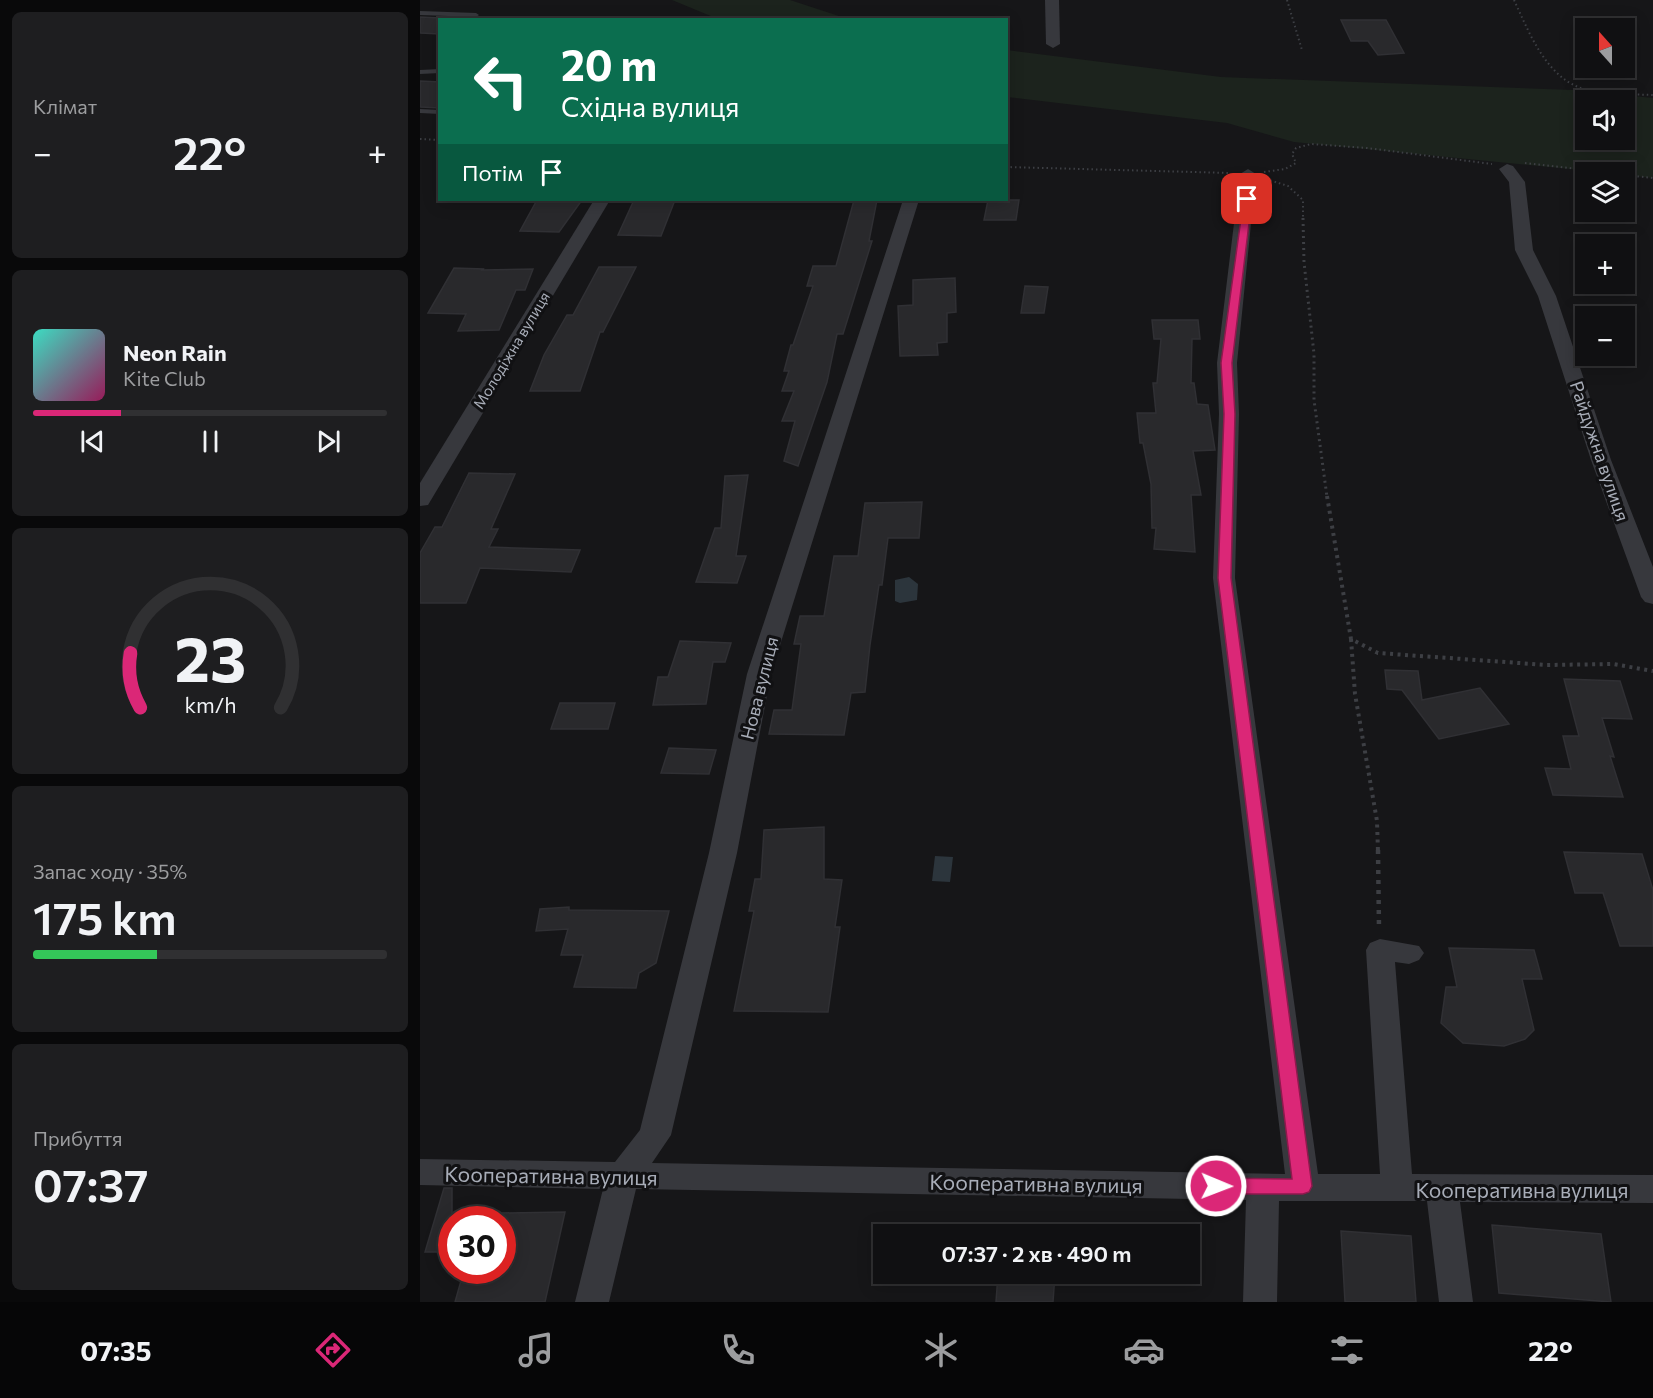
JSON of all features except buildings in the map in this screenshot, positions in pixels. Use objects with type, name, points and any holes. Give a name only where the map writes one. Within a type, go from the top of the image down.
[{"type":"street","points":[[1052,0],[1053,44]]},
{"type":"street","name":"Райдужна вулиця","points":[[1507,169],[1517,182],[1524,250],[1547,297],[1601,460],[1653,597]]},
{"type":"street","points":[[1248,174],[1227,363],[1229,414],[1224,578],[1303,1186]]},
{"type":"street","name":"Молодіжна вулиця","points":[[420,500],[601,201]]},
{"type":"street","name":"Нова вулиця","points":[[622,1177],[655,1135],[723,853],[759,674],[911,201]]},
{"type":"street","points":[[1395,952],[1397,1188]]},
{"type":"street","name":"Кооперативна вулиця","points":[[420,1172],[1263,1187],[1653,1189]]},
{"type":"street","points":[[592,1302],[622,1177]]},
{"type":"street","points":[[1260,1302],[1263,1187]]},
{"type":"street","points":[[1442,1188],[1456,1302]]},
{"type":"lane","points":[[420,13],[476,15]]},
{"type":"lane","points":[[420,72],[438,71]]},
{"type":"lane","points":[[420,111],[438,112]]},
{"type":"path","points":[[1287,0],[1302,50]]},
{"type":"path","points":[[1514,0],[1539,51],[1575,86],[1592,90],[1653,96]]},
{"type":"path","points":[[420,139],[438,140]]},
{"type":"path","points":[[1008,167],[1248,174],[1285,169],[1296,163],[1292,154],[1296,148],[1311,144],[1450,157],[1507,169],[1506,161],[1575,169]]},
{"type":"path","points":[[1248,174],[1288,186],[1303,200],[1304,262],[1314,354],[1314,400],[1322,468],[1351,639],[1355,694],[1377,821],[1395,952]]},
{"type":"path","points":[[1635,176],[1653,178]]},
{"type":"path","points":[[1351,639],[1378,653],[1547,665],[1613,664],[1653,671]]},
{"type":"shaded area","points":[[672,0],[790,0],[845,18],[716,18]]},
{"type":"shaded area","points":[[1008,50],[1221,77],[1575,90],[1575,150],[1635,150],[1635,96],[1653,98],[1653,178],[1635,176],[1635,162],[1575,162],[1575,169],[1294,142],[1227,123],[1008,97]]},
{"type":"shaded area","points":[[909,577],[918,584],[917,600],[900,603],[895,601],[895,580]]},
{"type":"shaded area","points":[[935,856],[953,857],[950,882],[932,881]]},
{"type":"route","points":[[1216,1186],[1303,1186],[1224,578],[1229,414],[1227,363],[1247,199]]}]
